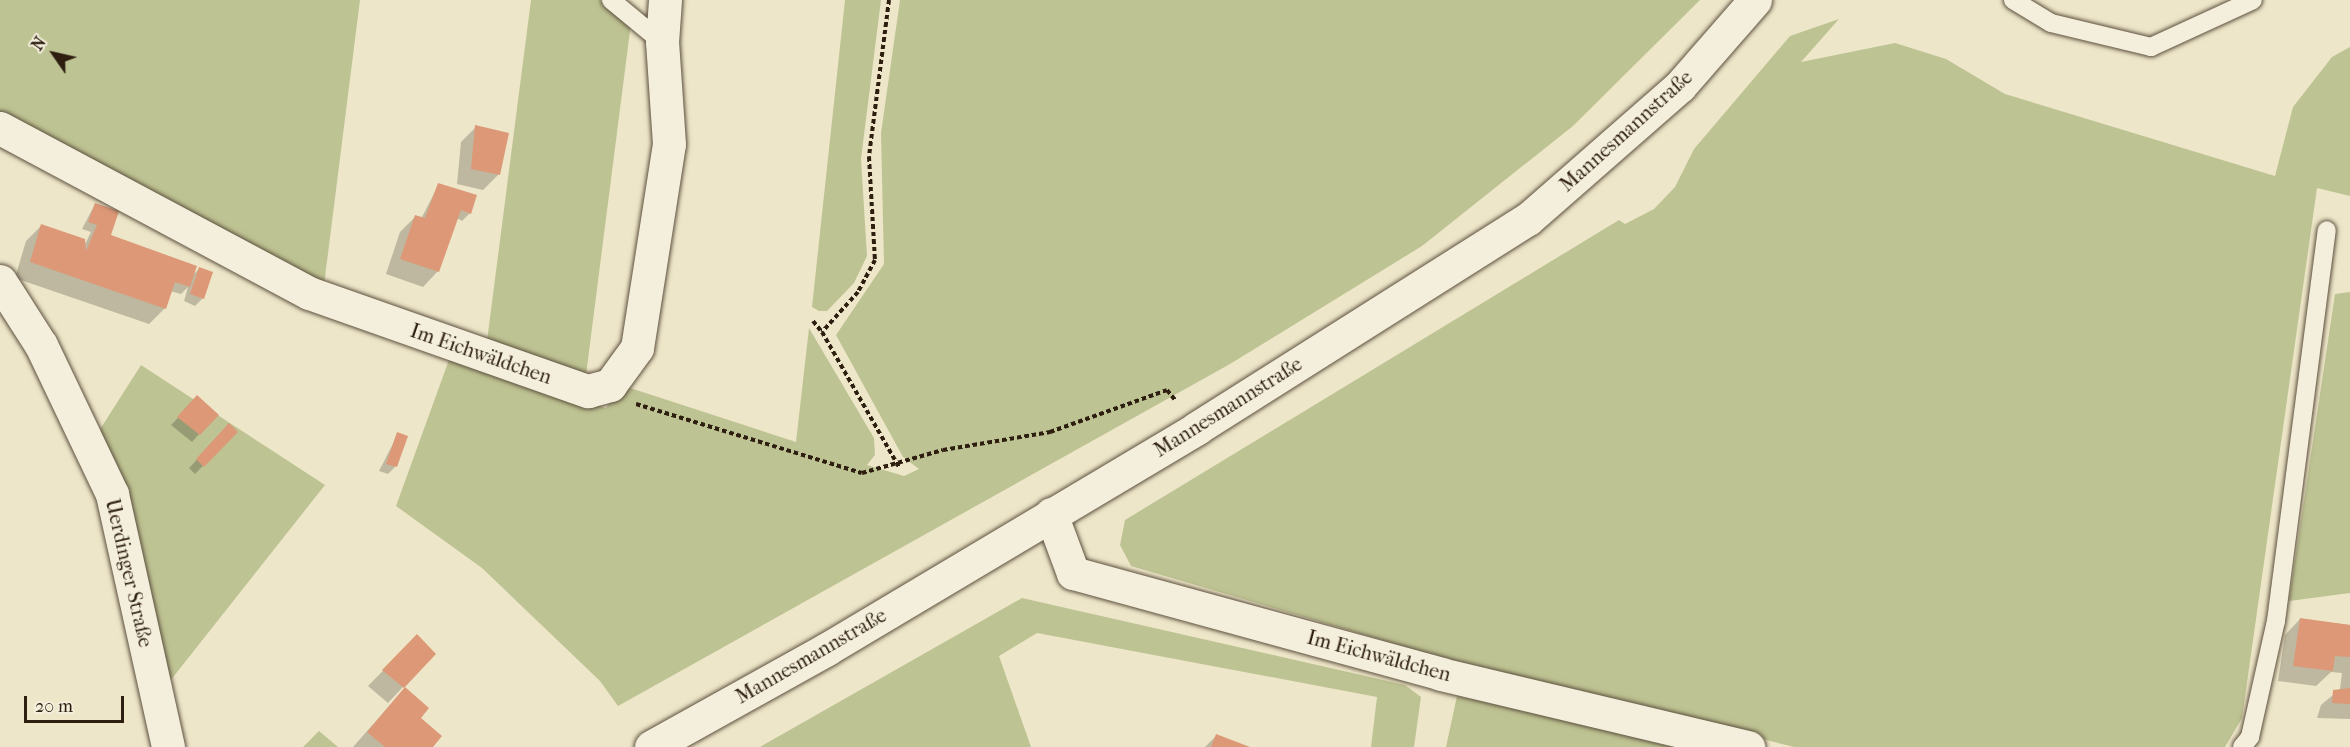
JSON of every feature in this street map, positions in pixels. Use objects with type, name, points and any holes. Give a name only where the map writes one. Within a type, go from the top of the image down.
[{"type":"street","points":[[588,391],[610,385],[637,348],[669,144],[662,42],[665,0]]},
{"type":"street","name":"Mannesmannstraße","points":[[651,747],[1197,428],[1528,219],[1680,86],[1755,0]]},
{"type":"street","name":"Im Eichwäldchen","points":[[0,128],[309,293],[588,391]]},
{"type":"street","name":"Uerdinger Straße","points":[[0,281],[41,345],[112,494],[168,747]]},
{"type":"street","name":"Im Eichwäldchen","points":[[1052,514],[1073,573],[1441,674],[1748,747]]},
{"type":"lane","points":[[611,0],[662,42]]},
{"type":"lane","points":[[2013,0],[2051,23],[2151,47],[2253,0]]},
{"type":"lane","points":[[2242,747],[2250,737],[2276,621],[2327,230]]},
{"type":"path","points":[[822,332],[858,292],[874,260],[869,157],[889,0]]},
{"type":"path","points":[[813,321],[822,332],[899,467]]},
{"type":"path","points":[[588,391],[862,472],[899,467],[943,450],[1050,432],[1167,390],[1197,428]]},
{"type":"green space","points":[[0,0],[360,0],[324,285],[0,114]]},
{"type":"green space","points":[[531,0],[600,0],[631,23],[586,375],[487,341]]},
{"type":"green space","points":[[845,0],[881,0],[861,159],[867,256],[854,283],[827,311],[819,311],[812,307]]},
{"type":"green space","points":[[900,0],[1700,0],[1573,126],[1422,246],[1230,364],[618,706],[600,681],[482,568],[396,506],[450,357],[606,408],[621,385],[796,442],[809,328],[874,438],[875,455],[867,465],[904,476],[919,469],[903,457],[836,335],[884,264],[881,133]]},
{"type":"green space","points":[[1839,19],[1801,62],[1895,43],[1946,59],[2005,94],[2275,176],[2293,107],[2332,57],[2350,47],[2350,196],[2317,188],[2242,718],[2225,747],[1794,747],[1423,652],[1131,566],[1120,545],[1125,520],[1619,220],[1625,224],[1654,209],[1675,187],[1694,149],[1790,36]]},
{"type":"green space","points":[[2350,292],[2350,593],[2289,601],[2335,294]]},
{"type":"green space","points":[[141,365],[325,485],[170,681],[122,476],[99,431]]},
{"type":"green space","points":[[1022,598],[1405,685],[1421,697],[1414,747],[1371,747],[1377,697],[1037,633],[999,656],[1031,747],[760,747]]},
{"type":"green space","points":[[1457,696],[1559,718],[1709,747],[1446,747]]},
{"type":"green space","points":[[319,731],[338,747],[303,747]]},
{"type":"building","points":[[475,125],[509,133],[500,175],[471,169]]},
{"type":"building","points":[[438,183],[477,195],[471,214],[461,210],[439,272],[400,259],[415,215],[425,218]]},
{"type":"building","points":[[95,203],[119,211],[111,235],[197,266],[190,287],[175,282],[166,309],[30,262],[41,224],[85,239],[86,251],[97,225],[88,222]]},
{"type":"building","points":[[199,267],[213,272],[204,299],[190,294]]},
{"type":"building","points":[[197,395],[219,415],[200,435],[177,417]]},
{"type":"building","points":[[229,423],[238,432],[204,467],[196,459]]},
{"type":"building","points":[[397,432],[408,436],[397,467],[386,464]]},
{"type":"building","points":[[2300,618],[2350,625],[2350,657],[2335,656],[2333,671],[2293,666]]},
{"type":"building","points":[[417,634],[436,654],[404,688],[382,670]]},
{"type":"building","points":[[405,687],[429,708],[421,718],[442,736],[433,747],[385,747],[367,732]]},
{"type":"building","points":[[2350,688],[2350,704],[2332,703],[2333,690]]},
{"type":"building","points":[[1216,734],[1250,747],[1211,747]]}]
